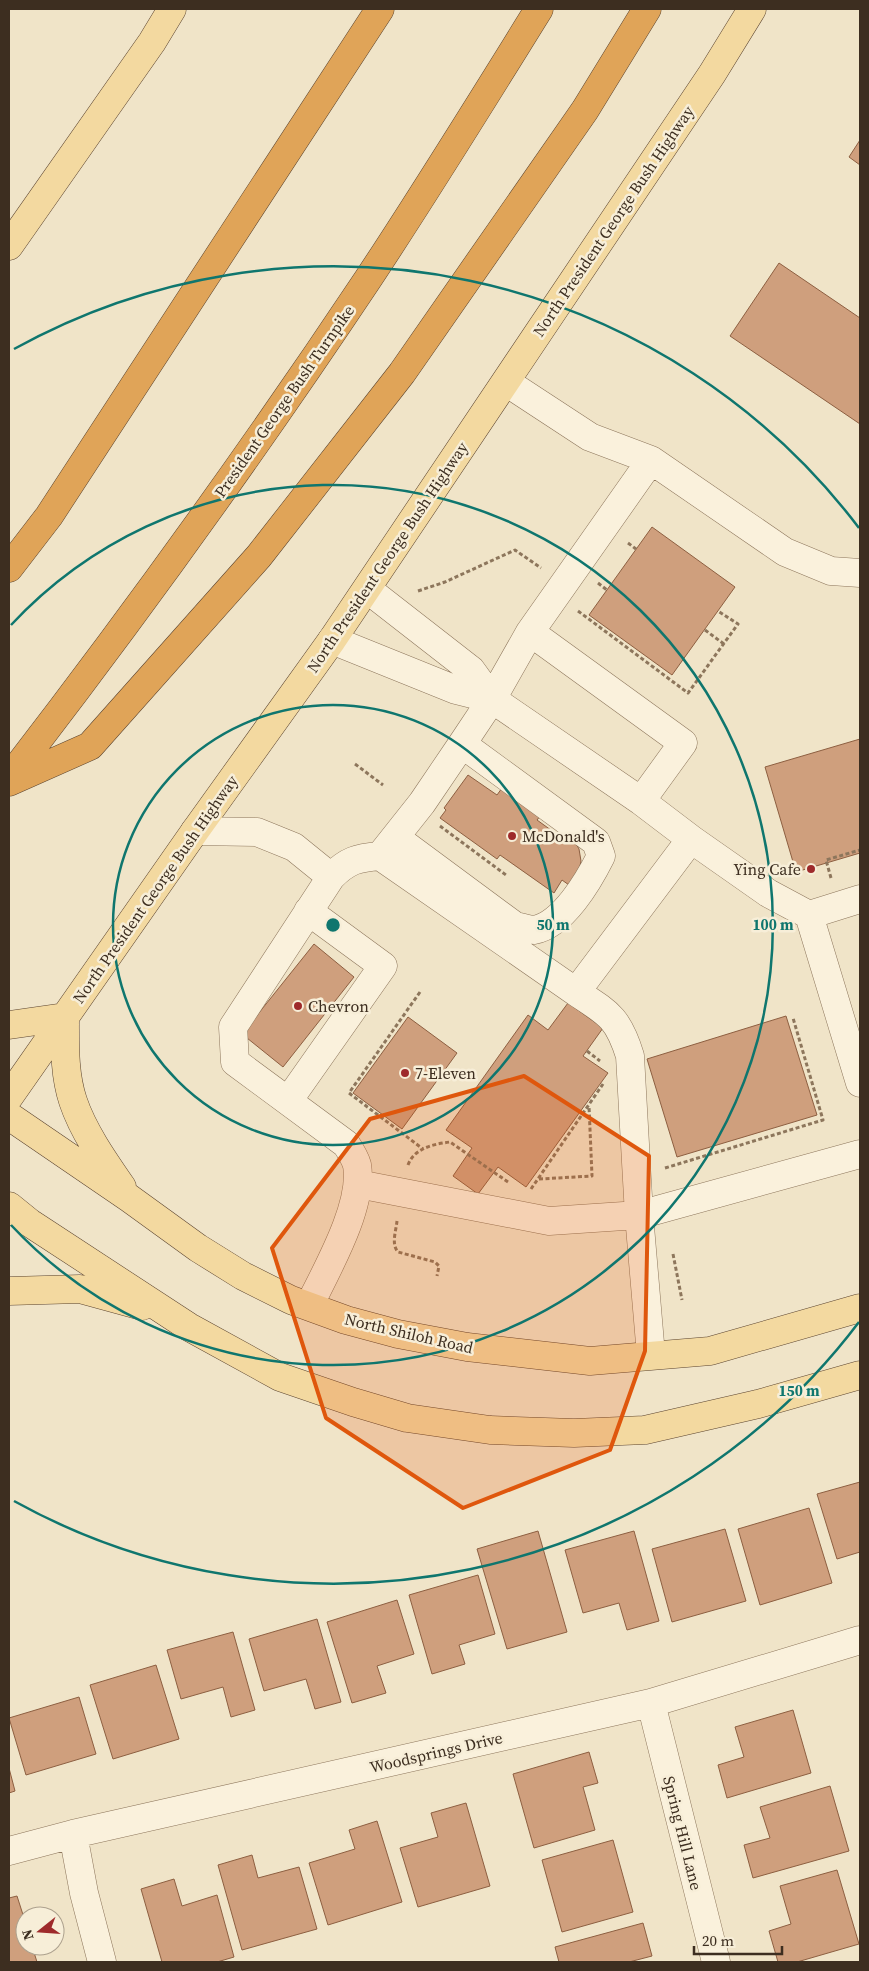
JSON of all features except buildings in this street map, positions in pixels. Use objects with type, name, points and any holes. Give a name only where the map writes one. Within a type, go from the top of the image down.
[{"type":"highway","points":[[9,568],[49,516],[380,9]]},
{"type":"highway","name":"President George Bush Turnpike","points":[[9,778],[192,534],[306,372],[427,188],[539,9]]},
{"type":"highway","points":[[9,782],[90,746],[259,556],[407,365],[585,110],[647,9]]},
{"type":"main road","points":[[9,246],[152,42],[172,9]]},
{"type":"main road","name":"North President George Bush Highway","points":[[9,1097],[367,589],[712,74],[752,9]]},
{"type":"main road","points":[[9,1025],[65,1017],[66,1062],[73,1101],[97,1150],[129,1198]]},
{"type":"main road","name":"North Shiloh Road","points":[[9,1116],[198,1248],[243,1276],[292,1300],[346,1320],[390,1332],[467,1348],[590,1361],[710,1351],[860,1308]]},
{"type":"main road","points":[[9,1206],[30,1223],[189,1327],[280,1377],[407,1418],[490,1430],[574,1433],[645,1430],[758,1404],[860,1375]]},
{"type":"main road","points":[[9,1291],[80,1289],[168,1313]]},
{"type":"street","points":[[506,382],[590,437],[651,460],[785,552],[831,571],[860,573]]},
{"type":"street","points":[[309,1306],[352,1212],[358,1184],[357,1163],[346,1144],[235,1062],[234,1027],[331,877],[343,865],[388,847],[492,699],[530,632],[651,460]]},
{"type":"street","points":[[367,589],[470,670],[492,699],[641,801],[768,893],[809,915],[860,900]]},
{"type":"street","points":[[530,632],[683,743],[641,801]]},
{"type":"street","points":[[332,640],[456,690],[492,699]]},
{"type":"street","points":[[388,847],[515,926],[533,930],[546,926],[565,911],[594,870],[601,856],[596,842],[462,744]]},
{"type":"street","points":[[196,831],[257,832],[294,848],[331,877]]},
{"type":"street","points":[[576,992],[691,839]]},
{"type":"street","points":[[388,847],[576,992],[611,1016],[624,1035],[630,1056],[639,1215],[651,1356]]},
{"type":"street","points":[[288,1101],[382,966],[308,911]]},
{"type":"street","points":[[809,915],[860,1084]]},
{"type":"street","points":[[358,1184],[550,1221],[639,1215],[860,1154]]},
{"type":"street","name":"Woodsprings Drive","points":[[9,1851],[73,1834],[651,1703],[860,1640]]},
{"type":"street","name":"Spring Hill Lane","points":[[651,1703],[716,1962]]},
{"type":"street","points":[[73,1834],[84,1893],[102,1962]]},
{"type":"path","points":[[418,591],[445,582],[515,550],[528,559]]},
{"type":"path","points":[[592,578],[607,590]]},
{"type":"path","points":[[571,606],[688,694],[738,624],[718,611]]},
{"type":"path","points":[[705,630],[724,644]]},
{"type":"path","points":[[355,764],[384,785]]},
{"type":"path","points":[[438,825],[506,875]]},
{"type":"path","points":[[824,881],[831,879],[826,860],[860,850]]},
{"type":"path","points":[[420,992],[350,1093],[423,1149]]},
{"type":"path","points":[[657,1171],[823,1120],[792,1018]]},
{"type":"path","points":[[587,1051],[601,1062]]},
{"type":"path","points":[[527,1195],[607,1078]]},
{"type":"path","points":[[538,1179],[592,1176],[589,1105]]},
{"type":"path","points":[[406,1172],[410,1158],[423,1149],[450,1142],[514,1186]]},
{"type":"path","points":[[397,1218],[395,1250],[436,1262],[439,1266],[436,1276]]},
{"type":"path","points":[[672,1246],[682,1300]]},
{"type":"highlighted area","points":[[524,1076],[649,1156],[645,1351],[610,1450],[463,1508],[326,1418],[272,1248],[370,1119]]},
{"type":"place","name":"McDonald's","points":[[512,836]]},
{"type":"place","name":"Ying Cafe","points":[[811,869]]},
{"type":"place","name":"Chevron","points":[[298,1006]]},
{"type":"place","name":"7-Eleven","points":[[405,1073]]}]
